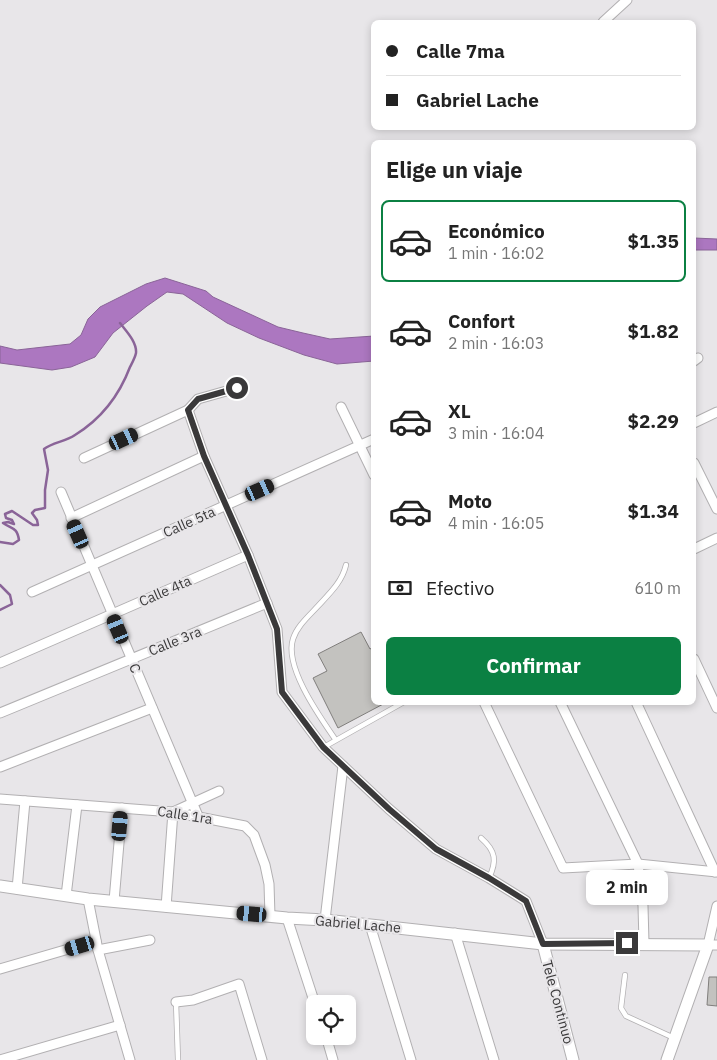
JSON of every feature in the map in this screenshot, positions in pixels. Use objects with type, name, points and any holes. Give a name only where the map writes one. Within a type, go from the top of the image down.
[{"type":"street","points":[[605,20],[627,0]]},
{"type":"street","points":[[84,458],[188,410],[198,399],[237,388]]},
{"type":"street","points":[[341,407],[371,469]]},
{"type":"street","points":[[188,410],[204,456],[248,555],[277,629],[282,692],[323,747],[436,849],[526,901],[543,944]]},
{"type":"street","points":[[696,422],[717,412]]},
{"type":"street","name":"Calle 5ta","points":[[32,592],[371,440]]},
{"type":"street","points":[[71,518],[204,456]]},
{"type":"street","points":[[696,466],[717,509]]},
{"type":"street","name":"C","points":[[61,492],[198,816]]},
{"type":"street","points":[[696,549],[717,538]]},
{"type":"street","name":"Calle 4ta","points":[[0,663],[248,555]]},
{"type":"street","name":"Calle 3ra","points":[[0,713],[267,603]]},
{"type":"street","points":[[696,663],[717,708]]},
{"type":"street","points":[[485,705],[563,868],[638,864],[716,872]]},
{"type":"street","points":[[561,705],[638,864],[643,906],[644,943]]},
{"type":"street","points":[[637,705],[716,872]]},
{"type":"street","points":[[0,767],[152,708]]},
{"type":"street","points":[[324,920],[343,766]]},
{"type":"street","points":[[166,907],[173,812],[220,791]]},
{"type":"street","name":"Calle 1ra","points":[[0,799],[173,812],[245,826],[254,835],[265,865],[270,884],[270,916]]},
{"type":"street","points":[[17,889],[25,801]]},
{"type":"street","points":[[66,896],[77,805]]},
{"type":"street","points":[[114,901],[122,808]]},
{"type":"street","name":"Gabriel Lache","points":[[0,886],[88,899],[324,920],[543,944],[644,943],[712,945]]},
{"type":"street","points":[[88,899],[97,945],[130,1060]]},
{"type":"street","points":[[668,1060],[712,945],[717,906]]},
{"type":"street","points":[[287,918],[312,995]]},
{"type":"street","points":[[370,925],[412,1060]]},
{"type":"street","points":[[455,933],[494,1060]]},
{"type":"street","points":[[0,969],[97,945],[150,940]]},
{"type":"street","name":"Tele Continuo","points":[[543,944],[573,1060]]},
{"type":"street","points":[[176,1002],[193,1000],[239,984],[262,1060]]},
{"type":"street","points":[[0,1060],[120,1025]]},
{"type":"street","points":[[329,1045],[333,1060]]},
{"type":"lane","points":[[335,740],[302,688],[292,651],[292,640],[299,627],[340,581],[346,565]]},
{"type":"lane","points":[[323,747],[399,705]]},
{"type":"lane","points":[[481,838],[487,842],[495,859],[495,866],[489,878]]},
{"type":"lane","points":[[625,975],[621,1008],[626,1016],[675,1038]]},
{"type":"lane","points":[[176,1002],[178,1060]]},
{"type":"shaded area","points":[[696,238],[717,239],[717,250],[696,250]]},
{"type":"shaded area","points":[[165,278],[206,291],[213,297],[278,327],[330,339],[371,336],[371,361],[337,364],[304,355],[259,338],[227,323],[183,294],[167,292],[113,333],[95,357],[71,367],[52,370],[0,363],[0,346],[17,350],[70,344],[81,335],[88,319],[100,307],[146,284]]},
{"type":"building","points":[[361,632],[371,648],[371,705],[381,705],[338,728],[313,678],[327,671],[318,654]]},
{"type":"building","points":[[709,977],[717,977],[717,1006],[707,1005]]},
{"type":"waterway","points":[[0,542],[13,544],[19,540],[15,530],[3,523],[14,524],[12,520],[6,518],[5,514],[12,511],[33,525],[38,525],[32,513],[35,510],[45,508],[48,470],[44,449],[71,437],[93,422],[108,406],[120,388],[136,353],[133,341],[120,323]]},
{"type":"waterway","points":[[0,585],[10,595],[12,604],[0,610]]},
{"type":"route","points":[[237,388],[198,399],[188,410],[204,456],[248,555],[277,629],[282,692],[323,747],[389,809],[436,849],[526,901],[543,944],[627,943]]}]
